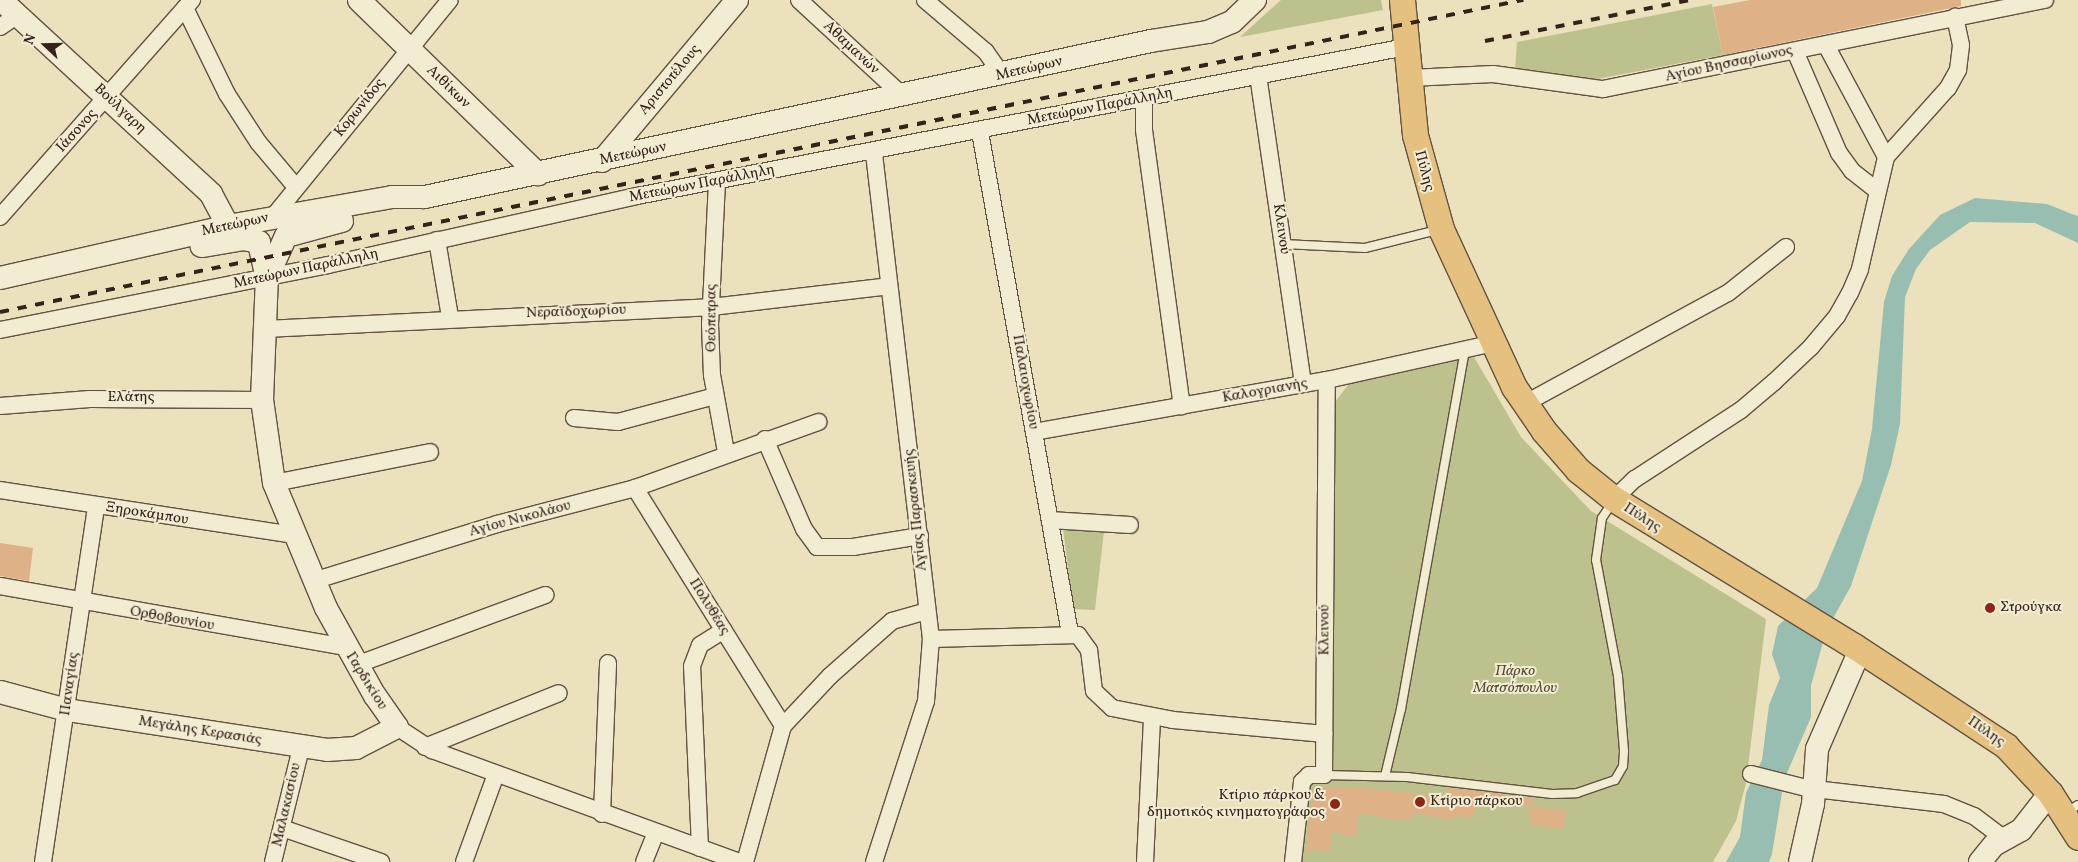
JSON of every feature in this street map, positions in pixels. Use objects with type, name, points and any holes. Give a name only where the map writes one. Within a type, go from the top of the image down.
[{"type":"main road","name":"Πύλης","points":[[1401,3],[1420,159],[1441,229],[1524,404],[1568,460],[1614,500],[1857,648],[2006,746],[2050,793],[2071,810],[2078,837]]},
{"type":"street","name":"Βούλγαρη","points":[[1,0],[9,21],[107,98],[211,194],[228,226]]},
{"type":"street","name":"Αιθίκων","points":[[358,0],[538,174]]},
{"type":"street","name":"Κορωνίδος","points":[[272,218],[295,186],[408,48],[450,0]]},
{"type":"street","name":"Αριστοτέλους","points":[[602,160],[737,0]]},
{"type":"street","name":"Αθαμανών","points":[[799,0],[903,96]]},
{"type":"street","points":[[925,0],[986,52],[1002,75]]},
{"type":"street","name":"Μετεώρων","points":[[0,278],[228,226],[392,197],[424,197],[1208,32],[1232,22],[1256,0]]},
{"type":"street","name":"Αγίου Βησσαρίωνος","points":[[1410,78],[1493,74],[1602,89],[2045,0]]},
{"type":"street","points":[[189,4],[227,94],[258,142],[295,186]]},
{"type":"street","name":"Ιάσονος","points":[[0,217],[189,4]]},
{"type":"street","points":[[1614,500],[1635,479],[1741,410],[1793,364],[1831,324],[1860,269],[1876,190],[1886,157],[1948,88],[1958,70],[1961,45],[1955,17]]},
{"type":"street","points":[[1826,45],[1886,157]]},
{"type":"street","name":"Μετεώρων Παράλληλη","points":[[0,330],[268,278],[437,240],[717,182],[980,132],[1258,74],[1406,46]]},
{"type":"street","points":[[1795,51],[1839,153],[1852,170],[1876,190]]},
{"type":"street","name":"Κλεινού","points":[[1258,74],[1303,384]]},
{"type":"street","points":[[1144,99],[1142,112],[1182,406]]},
{"type":"street","name":"Παλαιοχωρίου","points":[[980,132],[1070,633]]},
{"type":"street","name":"Αγίας Παρασκευής","points":[[874,152],[920,536],[930,639],[926,700],[874,862]]},
{"type":"street","name":"Θεόπετρας","points":[[717,182],[711,307],[716,396],[726,452]]},
{"type":"street","points":[[268,278],[286,236],[297,230],[395,210],[424,197]]},
{"type":"street","points":[[104,255],[143,257],[252,240],[260,242],[268,278]]},
{"type":"street","points":[[437,240],[450,317]]},
{"type":"street","points":[[1524,404],[1728,293],[1786,248]]},
{"type":"street","name":"Γαρδικίου","points":[[268,278],[263,329],[262,400],[274,483],[313,581],[351,656],[397,727],[425,747],[602,814],[740,862]]},
{"type":"street","name":"Νεραϊδοχωρίου","points":[[263,329],[334,327],[450,317],[711,307],[889,286]]},
{"type":"street","name":"Καλογριανής","points":[[1034,432],[1327,380],[1494,343]]},
{"type":"street","name":"Κλεινού","points":[[1324,775],[1327,380]]},
{"type":"street","points":[[574,418],[618,422],[716,396]]},
{"type":"street","name":"Ελάτης","points":[[0,406],[90,398],[262,400]]},
{"type":"street","name":"Αγίου Νικολάου","points":[[313,581],[497,524],[635,488],[726,452],[818,422]]},
{"type":"street","points":[[765,440],[804,529],[817,547],[853,547],[920,536]]},
{"type":"street","points":[[274,483],[430,452]]},
{"type":"street","name":"Πολυθέας","points":[[635,488],[783,726]]},
{"type":"street","name":"Ξηροκάμπου","points":[[0,490],[294,535]]},
{"type":"street","name":"Παναγίας","points":[[44,862],[96,506]]},
{"type":"street","points":[[1050,520],[1130,525]]},
{"type":"street","name":"Ορθοβουνίου","points":[[0,586],[351,656]]},
{"type":"street","points":[[351,656],[545,595]]},
{"type":"street","points":[[745,862],[783,726],[836,670],[892,621],[926,611]]},
{"type":"street","points":[[700,848],[692,666],[700,644],[724,630]]},
{"type":"street","points":[[930,639],[1070,633],[1078,635],[1089,650],[1091,680],[1098,698],[1112,708],[1152,717],[1324,734]]},
{"type":"street","points":[[1800,862],[1817,749],[1857,648]]},
{"type":"street","points":[[602,814],[608,664]]},
{"type":"street","name":"Μεγάλης Κερασιάς","points":[[0,692],[67,710],[301,748],[356,748],[397,727]]},
{"type":"street","points":[[425,747],[559,693]]},
{"type":"street","points":[[1145,862],[1152,717]]},
{"type":"street","name":"Μαλακασίου","points":[[274,862],[301,748]]},
{"type":"street","points":[[464,862],[496,774]]},
{"type":"street","points":[[1751,774],[1810,788],[1944,804],[1974,816],[2005,839]]},
{"type":"street","points":[[1293,862],[1302,782],[1308,775],[1324,775]]},
{"type":"street","points":[[1980,862],[1994,845],[2021,830],[2050,793]]},
{"type":"street","points":[[282,828],[381,862]]},
{"type":"street","points":[[644,862],[656,833]]},
{"type":"lane","points":[[1283,244],[1365,248],[1441,229]]},
{"type":"lane","points":[[1385,776],[1402,709],[1465,350]]},
{"type":"lane","points":[[1324,775],[1385,776],[1558,794],[1588,790],[1615,780],[1623,766],[1624,751],[1618,676],[1596,560],[1602,518],[1614,500]]},
{"type":"green space","points":[[1281,0],[1381,0],[1383,10],[1240,37]]},
{"type":"green space","points":[[1712,4],[1723,55],[1592,80],[1515,70],[1517,42]]},
{"type":"green space","name":"Πάρκο Ματσόπουλου","points":[[1474,357],[1521,437],[1591,511],[1766,619],[1746,783],[1736,821],[1713,862],[1301,862],[1305,788],[1333,735],[1335,402],[1349,384]]},
{"type":"green space","points":[[1063,528],[1104,531],[1095,610],[1073,609]]},
{"type":"water","points":[[1975,198],[2047,204],[2078,216],[2078,243],[2035,223],[1970,222],[1930,250],[1916,269],[1905,297],[1900,424],[1891,465],[1851,586],[1826,631],[1811,686],[1811,717],[1784,780],[1772,854],[1769,862],[1726,862],[1740,837],[1746,793],[1762,760],[1769,705],[1780,678],[1772,654],[1778,626],[1817,588],[1862,481],[1872,429],[1884,302],[1892,276],[1909,249],[1940,215]]},
{"type":"building","points":[[1750,0],[1961,0],[1961,6],[1723,55],[1713,7]]},
{"type":"building","points":[[0,543],[33,548],[29,581],[0,576]]},
{"type":"building","points":[[1313,787],[1359,787],[1448,797],[1448,788],[1534,798],[1532,806],[1480,802],[1471,818],[1454,816],[1453,820],[1413,813],[1410,820],[1359,813],[1356,838],[1332,831],[1330,852],[1314,849],[1306,852]]},
{"type":"building","name":"Κτίριο πάρκου","points":[[1529,807],[1565,810],[1564,829],[1529,824]]},
{"type":"railway","points":[[0,312],[1523,0]]},
{"type":"railway","points":[[1485,41],[1691,0]]},
{"type":"place","name":"Στρούγκα","points":[[1990,608]]},
{"type":"place","name":"Κτίριο πάρκου","points":[[1420,802]]},
{"type":"place","name":"Κτίριο πάρκου & δημοτικός κινηματογράφος","points":[[1335,804]]}]
